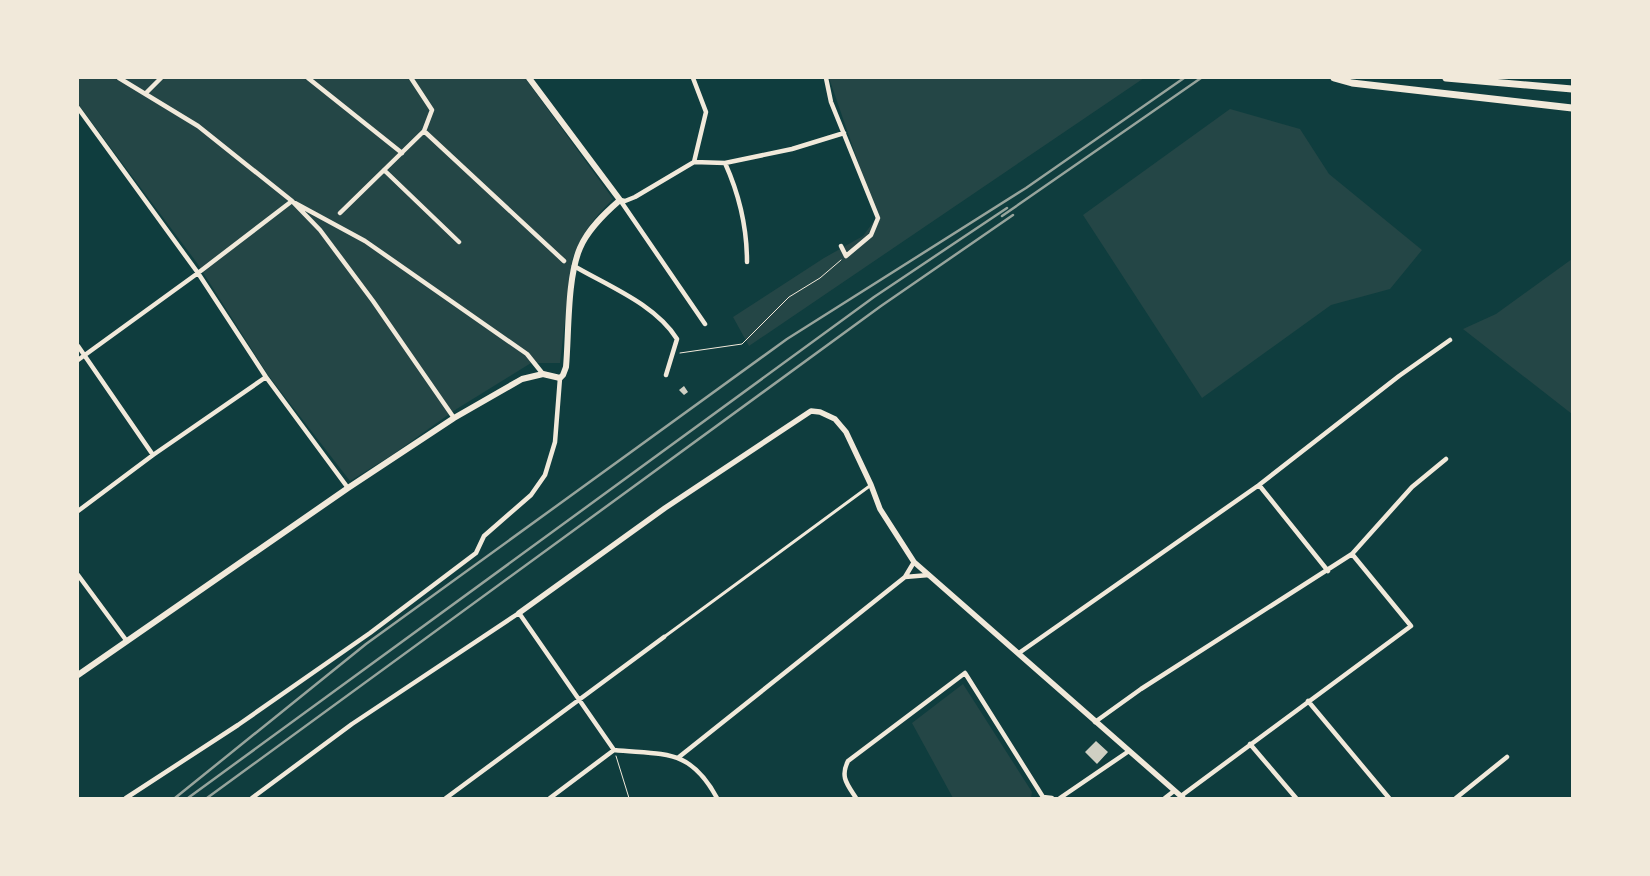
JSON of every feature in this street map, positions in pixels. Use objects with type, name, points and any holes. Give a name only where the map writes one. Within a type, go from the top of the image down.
[{"type":"main road","points":[[78,676],[126,640],[454,418],[522,379],[543,374],[560,378],[563,376],[566,367],[574,266],[581,246],[620,200],[529,78]]},
{"type":"main road","points":[[1334,78],[1352,84],[1572,108]]},
{"type":"main road","points":[[1446,78],[1572,89]]},
{"type":"street","points":[[119,78],[198,126],[292,201],[320,230],[373,301],[454,418]]},
{"type":"street","points":[[145,94],[161,78]]},
{"type":"street","points":[[308,78],[402,154]]},
{"type":"street","points":[[340,213],[424,131],[432,110],[411,78]]},
{"type":"street","points":[[693,78],[706,112],[694,162]]},
{"type":"street","points":[[826,78],[831,102],[878,218],[871,235],[846,256],[841,246]]},
{"type":"street","points":[[78,108],[198,273],[266,376],[348,488]]},
{"type":"street","points":[[424,131],[564,261]]},
{"type":"street","points":[[620,200],[625,201],[635,197],[694,162],[725,163],[792,149],[844,133]]},
{"type":"street","points":[[725,163],[738,200],[747,246],[747,262]]},
{"type":"street","points":[[384,170],[459,242]]},
{"type":"street","points":[[620,200],[705,324]]},
{"type":"street","points":[[78,360],[198,273],[292,201]]},
{"type":"street","points":[[292,201],[365,241],[526,354],[543,374]]},
{"type":"street","points":[[574,266],[649,310],[665,324],[677,339],[666,375]]},
{"type":"street","points":[[1020,653],[1259,485],[1399,376],[1450,340]]},
{"type":"street","points":[[78,346],[153,455]]},
{"type":"street","points":[[78,511],[153,455],[266,376]]},
{"type":"street","points":[[126,798],[254,714],[370,633],[476,553],[484,536],[532,495],[545,475],[555,442],[560,378]]},
{"type":"street","points":[[252,798],[352,724],[519,613],[665,508],[811,411],[820,412],[835,420],[846,432],[880,509],[914,562],[1182,797],[1250,744],[1411,626],[1352,554]]},
{"type":"street","points":[[1095,722],[1141,689],[1352,554],[1412,487],[1446,459]]},
{"type":"street","points":[[446,798],[871,485]]},
{"type":"street","points":[[1259,485],[1328,571]]},
{"type":"street","points":[[679,757],[905,577],[914,562]]},
{"type":"street","points":[[78,575],[126,640]]},
{"type":"street","points":[[905,577],[929,575]]},
{"type":"street","points":[[519,613],[614,750]]},
{"type":"street","points":[[856,798],[843,778],[843,770],[848,761],[965,673],[1043,797],[1052,798]]},
{"type":"street","points":[[1308,701],[1389,798]]},
{"type":"street","points":[[1250,744],[1296,798]]},
{"type":"street","points":[[550,798],[614,750],[679,757],[690,763],[710,786],[717,798]]},
{"type":"street","points":[[1060,798],[1129,751]]},
{"type":"street","points":[[1456,798],[1508,757]]},
{"type":"street","points":[[1165,798],[1174,791]]},
{"type":"path","points":[[672,354],[742,344],[789,297],[820,278],[846,256]]},
{"type":"path","points":[[614,750],[629,798]]},
{"type":"shaded area","points":[[78,78],[525,78],[613,199],[589,227],[579,243],[572,260],[560,363],[531,363],[455,410],[392,455],[350,481],[268,375],[197,263],[78,104]]},
{"type":"shaded area","points":[[829,78],[1144,78],[749,346],[733,317],[824,258],[863,236],[877,217]]},
{"type":"shaded area","points":[[1230,109],[1300,129],[1329,174],[1422,250],[1390,289],[1331,305],[1202,398],[1083,215]]},
{"type":"shaded area","points":[[1572,259],[1572,414],[1463,329],[1496,314]]},
{"type":"shaded area","points":[[963,684],[1032,792],[1031,798],[953,798],[912,723]]},
{"type":"building","points":[[684,386],[688,392],[684,395],[679,390]]},
{"type":"building","points":[[1096,741],[1108,752],[1097,764],[1085,752]]},
{"type":"railway","points":[[175,798],[366,644],[787,339],[1026,188],[1184,78]]},
{"type":"railway","points":[[1002,216],[1201,78]]},
{"type":"railway","points":[[188,798],[874,297],[1007,208]]},
{"type":"railway","points":[[207,798],[881,306],[1013,215]]}]
